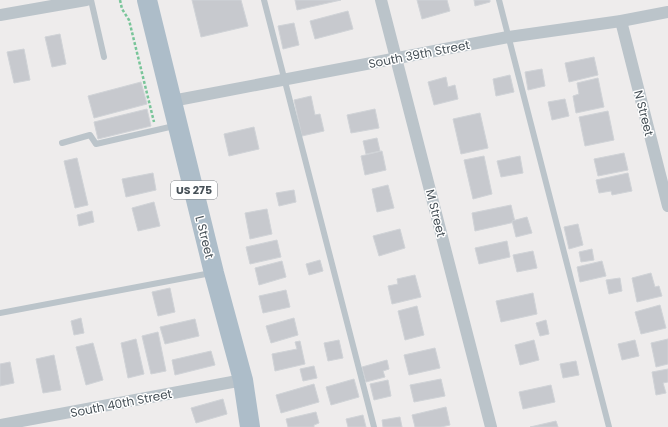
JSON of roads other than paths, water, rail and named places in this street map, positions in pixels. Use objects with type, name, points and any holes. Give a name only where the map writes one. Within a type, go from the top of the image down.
[{"type":"main road","name":"L Street","points":[[147,0],[214,272],[243,380],[250,427]]},
{"type":"main road","name":"L Street","points":[[243,380],[263,427]]},
{"type":"street","name":"M Street","points":[[381,0],[491,427]]},
{"type":"street","points":[[0,15],[79,1]]},
{"type":"street","name":"South 39th Street","points":[[172,101],[508,37],[621,21],[668,12]]},
{"type":"street","name":"N Street","points":[[621,21],[668,206]]},
{"type":"street","name":"South 40th Street","points":[[0,425],[243,380]]},
{"type":"lane","points":[[91,0],[104,57]]},
{"type":"lane","points":[[264,0],[374,427]]},
{"type":"lane","points":[[499,0],[609,427]]},
{"type":"lane","points":[[62,143],[90,135],[96,144],[178,125]]},
{"type":"lane","points":[[0,313],[214,272]]}]
